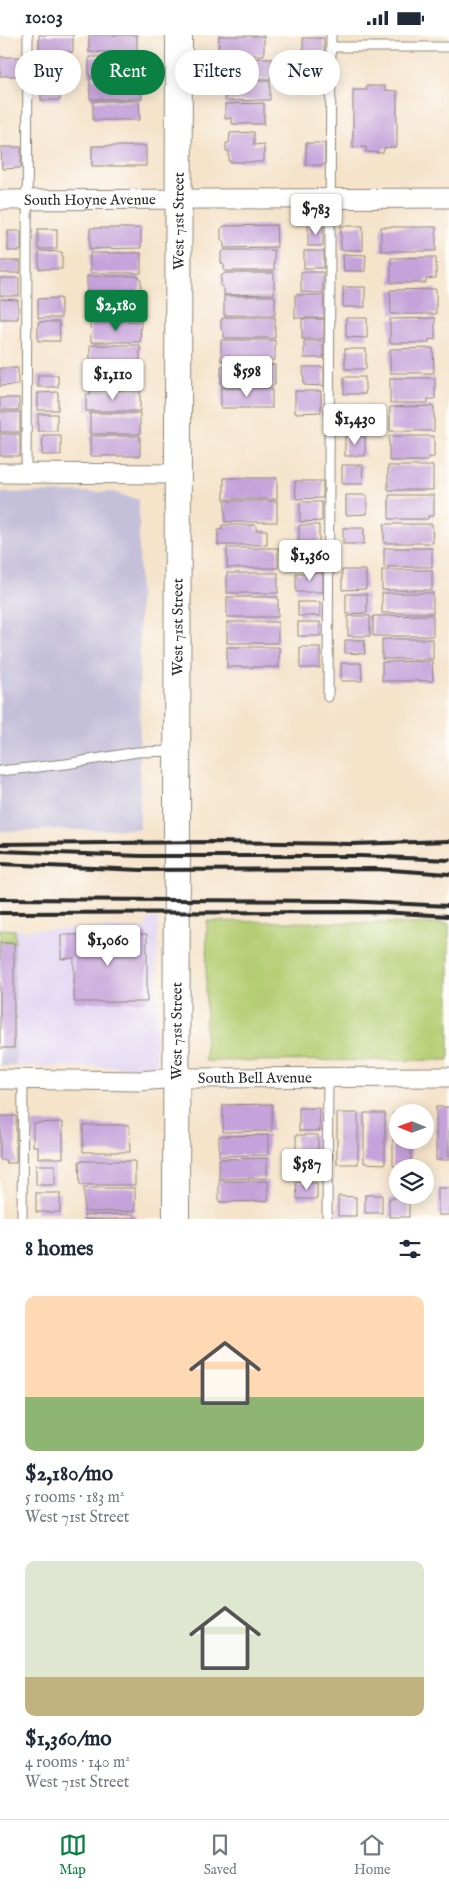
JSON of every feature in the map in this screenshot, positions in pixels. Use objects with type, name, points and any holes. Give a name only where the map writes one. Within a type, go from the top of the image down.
[{"type":"main road","name":"West 71st Street","points":[[176,1219],[179,35]]},
{"type":"street","name":"South Hoyne Avenue","points":[[0,200],[449,198]]},
{"type":"street","points":[[0,473],[178,474]]},
{"type":"street","name":"South Bell Avenue","points":[[0,1079],[139,1081],[175,1078],[449,1077]]},
{"type":"lane","points":[[26,473],[28,35]]},
{"type":"lane","points":[[328,697],[331,35]]},
{"type":"lane","points":[[331,47],[449,47]]},
{"type":"lane","points":[[0,771],[66,764],[137,751],[177,751]]},
{"type":"lane","points":[[327,1219],[328,1077]]},
{"type":"lane","points":[[22,1219],[23,1079]]},
{"type":"shaded area","points":[[112,492],[139,500],[140,829],[0,831],[0,493]]},
{"type":"shaded area","points":[[158,918],[156,1067],[16,1066],[15,930],[147,928],[147,919]]},
{"type":"shaded area","points":[[0,942],[15,942],[16,1066],[0,1066]]},
{"type":"green space","points":[[207,921],[449,924],[449,1060],[205,1061]]},
{"type":"green space","points":[[0,929],[15,930],[15,942],[0,942]]},
{"type":"building","points":[[39,35],[73,35],[73,50],[39,50]]},
{"type":"building","points":[[89,35],[137,35],[137,50],[91,50],[89,52]]},
{"type":"building","points":[[219,36],[264,36],[264,55],[259,55],[259,50],[218,50]]},
{"type":"building","points":[[303,38],[324,38],[324,50],[303,50]]},
{"type":"building","points":[[0,57],[15,57],[15,76],[0,76]]},
{"type":"building","points":[[89,57],[91,57],[91,76],[89,76]]},
{"type":"building","points":[[259,58],[269,58],[269,79],[259,79]]},
{"type":"building","points":[[91,78],[91,95],[142,95],[142,99],[90,99]]},
{"type":"building","points":[[259,81],[269,81],[270,100],[225,101],[225,95],[259,95]]},
{"type":"building","points":[[366,86],[385,86],[384,90],[397,91],[397,147],[384,148],[383,153],[366,152],[366,147],[353,148],[353,90],[367,90]]},
{"type":"building","points":[[41,95],[60,95],[60,100],[41,100]]},
{"type":"building","points":[[93,101],[139,101],[140,120],[93,120]]},
{"type":"building","points":[[264,103],[264,124],[232,124],[232,118],[225,119],[225,104]]},
{"type":"building","points":[[254,132],[254,145],[264,144],[264,162],[229,162],[229,151],[226,151],[226,143],[229,143],[230,133]]},
{"type":"building","points":[[306,143],[325,143],[325,165],[306,165]]},
{"type":"building","points":[[92,146],[146,146],[146,166],[92,166]]},
{"type":"building","points":[[1,147],[21,147],[21,168],[2,169]]},
{"type":"building","points":[[276,225],[277,247],[224,248],[224,242],[221,239],[221,229],[224,226]]},
{"type":"building","points":[[308,226],[323,226],[323,246],[308,246]]},
{"type":"building","points":[[341,226],[363,226],[363,250],[341,250]]},
{"type":"building","points":[[381,227],[436,227],[436,251],[381,251]]},
{"type":"building","points":[[90,228],[141,228],[141,248],[90,249]]},
{"type":"building","points":[[38,229],[57,229],[57,249],[38,249]]},
{"type":"building","points":[[8,231],[21,231],[21,251],[8,251]]},
{"type":"building","points":[[224,250],[274,250],[274,271],[224,271],[224,265],[221,263],[221,253]]},
{"type":"building","points":[[39,251],[62,252],[62,269],[39,269]]},
{"type":"building","points":[[304,251],[324,251],[324,268],[304,268]]},
{"type":"building","points":[[90,253],[141,253],[141,273],[90,273]]},
{"type":"building","points":[[343,254],[366,255],[365,271],[344,271]]},
{"type":"building","points":[[436,257],[436,278],[426,279],[426,283],[391,283],[391,258]]},
{"type":"building","points":[[0,261],[20,261],[20,273],[0,273]]},
{"type":"building","points":[[301,272],[323,272],[323,293],[301,292]]},
{"type":"building","points":[[225,273],[274,273],[274,294],[224,295],[224,289],[221,286],[221,276]]},
{"type":"building","points":[[87,276],[138,276],[141,280],[141,287],[138,291],[138,297],[87,297]]},
{"type":"building","points":[[0,278],[19,278],[19,296],[0,296]]},
{"type":"building","points":[[343,287],[365,287],[365,307],[343,307]]},
{"type":"building","points":[[436,289],[436,314],[391,314],[390,290]]},
{"type":"building","points":[[295,295],[324,295],[324,318],[295,318]]},
{"type":"building","points":[[224,296],[275,296],[275,315],[224,315]]},
{"type":"building","points":[[61,298],[61,318],[38,318],[38,299]]},
{"type":"building","points":[[137,298],[137,317],[86,317],[86,299]]},
{"type":"building","points":[[0,299],[18,300],[18,319],[0,319]]},
{"type":"building","points":[[225,317],[275,317],[275,338],[224,338],[221,320]]},
{"type":"building","points":[[346,318],[367,318],[367,338],[346,337]]},
{"type":"building","points":[[435,318],[435,340],[429,339],[429,343],[390,343],[390,319]]},
{"type":"building","points":[[302,319],[324,319],[324,339],[302,339]]},
{"type":"building","points":[[141,321],[140,342],[91,342],[90,322]]},
{"type":"building","points":[[38,322],[59,322],[60,341],[38,341]]},
{"type":"building","points":[[221,340],[275,340],[275,360],[221,361]]},
{"type":"building","points":[[304,341],[323,341],[323,358],[304,358]]},
{"type":"building","points":[[90,345],[140,345],[140,365],[90,365]]},
{"type":"building","points":[[433,348],[434,373],[390,373],[390,349]]},
{"type":"building","points":[[345,349],[366,349],[366,369],[345,369]]},
{"type":"building","points":[[275,365],[275,385],[221,386],[221,366]]},
{"type":"building","points":[[303,367],[324,367],[324,386],[304,385]]},
{"type":"building","points":[[0,368],[18,368],[18,385],[0,386]]},
{"type":"building","points":[[90,368],[140,368],[141,387],[91,387]]},
{"type":"building","points":[[38,375],[58,375],[58,387],[38,387]]},
{"type":"building","points":[[344,377],[365,377],[365,394],[344,394]]},
{"type":"building","points":[[390,378],[435,378],[435,399],[428,399],[428,403],[390,403]]},
{"type":"building","points":[[221,388],[272,388],[272,408],[221,408]]},
{"type":"building","points":[[90,390],[140,390],[140,411],[86,411],[86,395],[90,395]]},
{"type":"building","points":[[295,391],[321,391],[321,412],[295,413]]},
{"type":"building","points":[[58,392],[58,410],[38,410],[38,393]]},
{"type":"building","points":[[0,398],[19,398],[19,410],[0,410]]},
{"type":"building","points":[[434,406],[434,431],[390,431],[390,407]]},
{"type":"building","points":[[344,407],[365,407],[365,427],[344,427]]},
{"type":"building","points":[[0,412],[20,412],[20,432],[0,432]]},
{"type":"building","points":[[90,413],[140,413],[140,434],[90,434]]},
{"type":"building","points":[[38,414],[57,414],[57,431],[38,431]]},
{"type":"building","points":[[0,434],[20,434],[20,456],[0,456]]},
{"type":"building","points":[[43,435],[61,435],[61,455],[42,455]]},
{"type":"building","points":[[90,436],[140,436],[140,456],[90,456]]},
{"type":"building","points":[[345,436],[365,436],[365,456],[345,456]]},
{"type":"building","points":[[389,436],[434,436],[434,457],[428,458],[428,461],[389,461]]},
{"type":"building","points":[[342,465],[363,465],[362,484],[342,484]]},
{"type":"building","points":[[388,466],[433,466],[433,490],[388,490]]},
{"type":"building","points":[[224,478],[277,478],[277,499],[224,499]]},
{"type":"building","points":[[295,481],[323,481],[323,498],[296,499]]},
{"type":"building","points":[[346,495],[367,495],[367,514],[346,515]]},
{"type":"building","points":[[389,495],[434,495],[434,516],[428,516],[428,519],[389,519]]},
{"type":"building","points":[[225,501],[277,501],[277,522],[225,522]]},
{"type":"building","points":[[300,502],[322,502],[322,521],[300,522]]},
{"type":"building","points":[[384,524],[432,524],[433,543],[384,543]]},
{"type":"building","points":[[222,525],[256,525],[256,530],[267,530],[267,545],[218,545],[218,530],[222,530]]},
{"type":"building","points":[[299,525],[319,525],[319,546],[299,545]]},
{"type":"building","points":[[343,528],[364,528],[364,544],[343,544]]},
{"type":"building","points":[[227,548],[278,548],[278,568],[227,568]]},
{"type":"building","points":[[323,548],[323,569],[302,569],[302,549]]},
{"type":"building","points":[[384,548],[432,548],[432,567],[384,567]]},
{"type":"building","points":[[342,570],[366,570],[366,589],[342,590]]},
{"type":"building","points":[[382,570],[432,570],[432,590],[382,590]]},
{"type":"building","points":[[227,573],[278,573],[278,593],[227,593]]},
{"type":"building","points":[[296,573],[323,573],[323,592],[296,592]]},
{"type":"building","points":[[382,593],[433,593],[433,613],[382,613]]},
{"type":"building","points":[[346,594],[367,594],[367,613],[346,614]]},
{"type":"building","points":[[227,597],[278,597],[278,617],[227,617]]},
{"type":"building","points":[[298,602],[320,602],[320,616],[298,616]]},
{"type":"building","points":[[433,615],[433,636],[373,636],[373,616]]},
{"type":"building","points":[[348,616],[370,616],[370,636],[348,636]]},
{"type":"building","points":[[227,622],[278,622],[278,643],[227,643]]},
{"type":"building","points":[[298,622],[320,622],[320,636],[298,636]]},
{"type":"building","points":[[382,639],[433,639],[433,659],[382,659]]},
{"type":"building","points":[[345,640],[364,640],[365,654],[345,653]]},
{"type":"building","points":[[227,647],[279,647],[279,667],[227,667]]},
{"type":"building","points":[[300,647],[320,647],[320,668],[300,668]]},
{"type":"building","points":[[432,661],[433,681],[382,681],[382,662]]},
{"type":"building","points":[[341,663],[361,663],[362,681],[341,681]]},
{"type":"building","points":[[147,934],[147,1002],[74,1002],[74,958],[61,959],[61,935]]},
{"type":"building","points":[[0,943],[14,943],[14,1048],[0,1048]]},
{"type":"building","points":[[272,1104],[272,1131],[223,1132],[223,1105]]},
{"type":"building","points":[[436,1107],[449,1107],[449,1160],[436,1160]]},
{"type":"building","points":[[299,1108],[319,1108],[320,1131],[299,1131]]},
{"type":"building","points":[[337,1113],[358,1113],[358,1164],[337,1164]]},
{"type":"building","points":[[364,1113],[385,1113],[385,1164],[364,1163]]},
{"type":"building","points":[[0,1116],[16,1116],[16,1163],[6,1163],[6,1160],[0,1160]]},
{"type":"building","points":[[63,1122],[63,1158],[38,1158],[38,1146],[33,1146],[33,1123]]},
{"type":"building","points":[[83,1125],[129,1125],[130,1152],[83,1152]]},
{"type":"building","points":[[268,1135],[268,1155],[219,1156],[219,1136]]},
{"type":"building","points":[[296,1135],[318,1135],[318,1155],[296,1156]]},
{"type":"building","points":[[393,1149],[411,1149],[411,1159],[393,1159]]},
{"type":"building","points":[[267,1158],[267,1178],[219,1179],[219,1159]]},
{"type":"building","points":[[320,1158],[320,1177],[299,1177],[299,1159]]},
{"type":"building","points":[[79,1161],[135,1161],[135,1185],[80,1185]]},
{"type":"building","points":[[36,1165],[55,1165],[55,1185],[36,1185]]},
{"type":"building","points":[[219,1181],[268,1181],[268,1201],[219,1202]]},
{"type":"building","points":[[296,1182],[317,1183],[317,1199],[297,1199]]},
{"type":"building","points":[[84,1188],[135,1188],[135,1211],[84,1212]]},
{"type":"building","points":[[438,1188],[449,1188],[449,1215],[438,1215]]},
{"type":"building","points":[[36,1193],[60,1193],[60,1212],[36,1212]]},
{"type":"building","points":[[365,1195],[382,1195],[382,1213],[365,1213]]},
{"type":"building","points":[[338,1196],[356,1197],[356,1216],[338,1216]]},
{"type":"building","points":[[389,1204],[409,1204],[409,1217],[389,1217]]},
{"type":"building","points":[[135,1214],[135,1219],[84,1219],[84,1215]]},
{"type":"railway","points":[[0,844],[213,842],[352,844],[449,841]]},
{"type":"railway","points":[[0,851],[141,856],[361,856],[449,860]]},
{"type":"railway","points":[[0,864],[141,870],[376,869],[449,874]]},
{"type":"railway","points":[[0,899],[346,901],[449,906]]},
{"type":"railway","points":[[0,913],[382,912],[449,916]]}]
